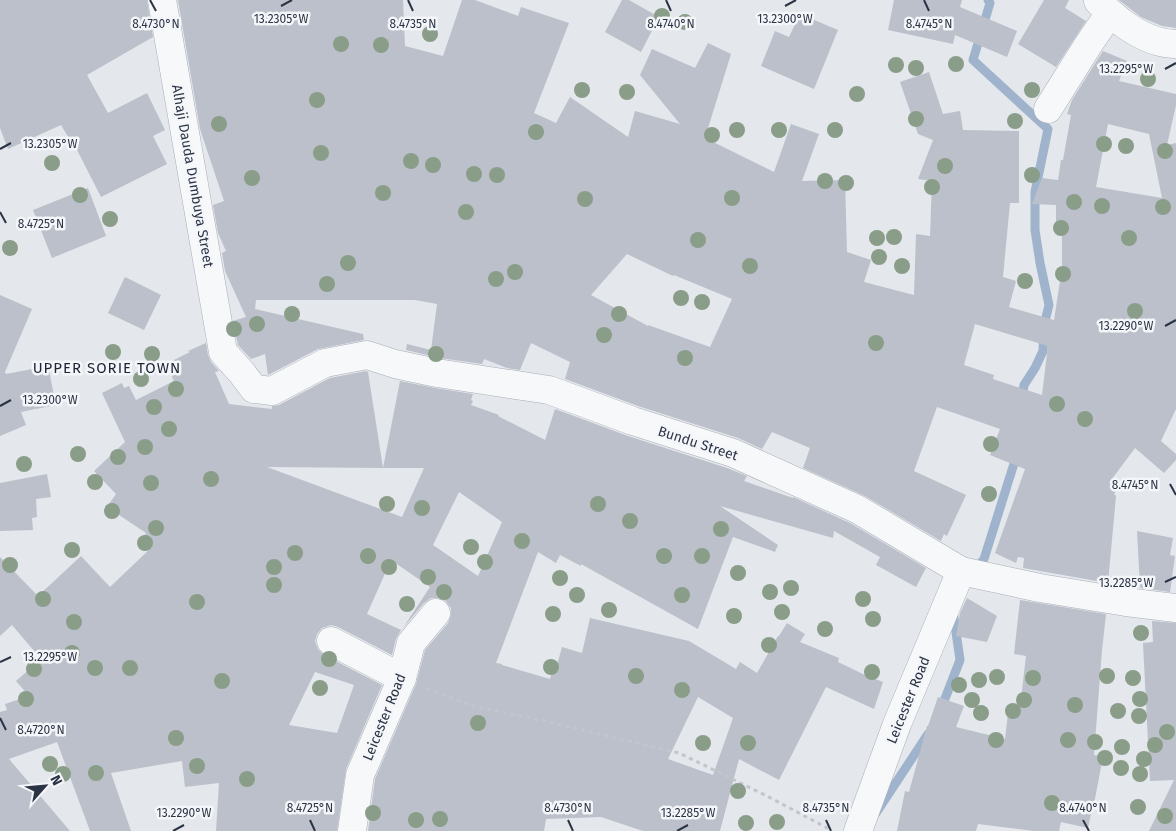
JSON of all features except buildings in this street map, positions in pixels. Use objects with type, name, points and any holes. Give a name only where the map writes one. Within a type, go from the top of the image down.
[{"type":"street","name":"Alhaji Dauda Dumbuya Street","points":[[162,0],[223,352]]},
{"type":"street","points":[[1048,109],[1088,45],[1103,7],[1130,28],[1150,39],[1176,44]]},
{"type":"street","name":"Bundu Street","points":[[223,352],[254,389],[272,391],[325,363],[367,355],[437,374],[549,390],[633,421],[733,453],[857,509],[961,571],[1040,588],[1176,608]]},
{"type":"street","name":"Leicester Road","points":[[858,831],[897,724],[961,571]]},
{"type":"street","name":"Leicester Road","points":[[352,831],[360,775],[402,678],[410,643],[436,613]]},
{"type":"street","points":[[331,641],[402,678]]},
{"type":"path","points":[[402,678],[469,705],[679,753],[834,831]]},
{"type":"waterway","points":[[988,0],[990,3],[973,60],[1048,129],[1035,192],[1035,230],[1049,305],[1044,325],[1043,351],[1024,385],[1022,399]]},
{"type":"waterway","points":[[975,570],[984,559],[1017,454]]},
{"type":"waterway","points":[[941,709],[960,660],[953,611]]},
{"type":"waterway","points":[[876,813],[928,734]]},
{"type":"district","name":"UPPER SORIE TOWN","points":[[107,368]]}]
